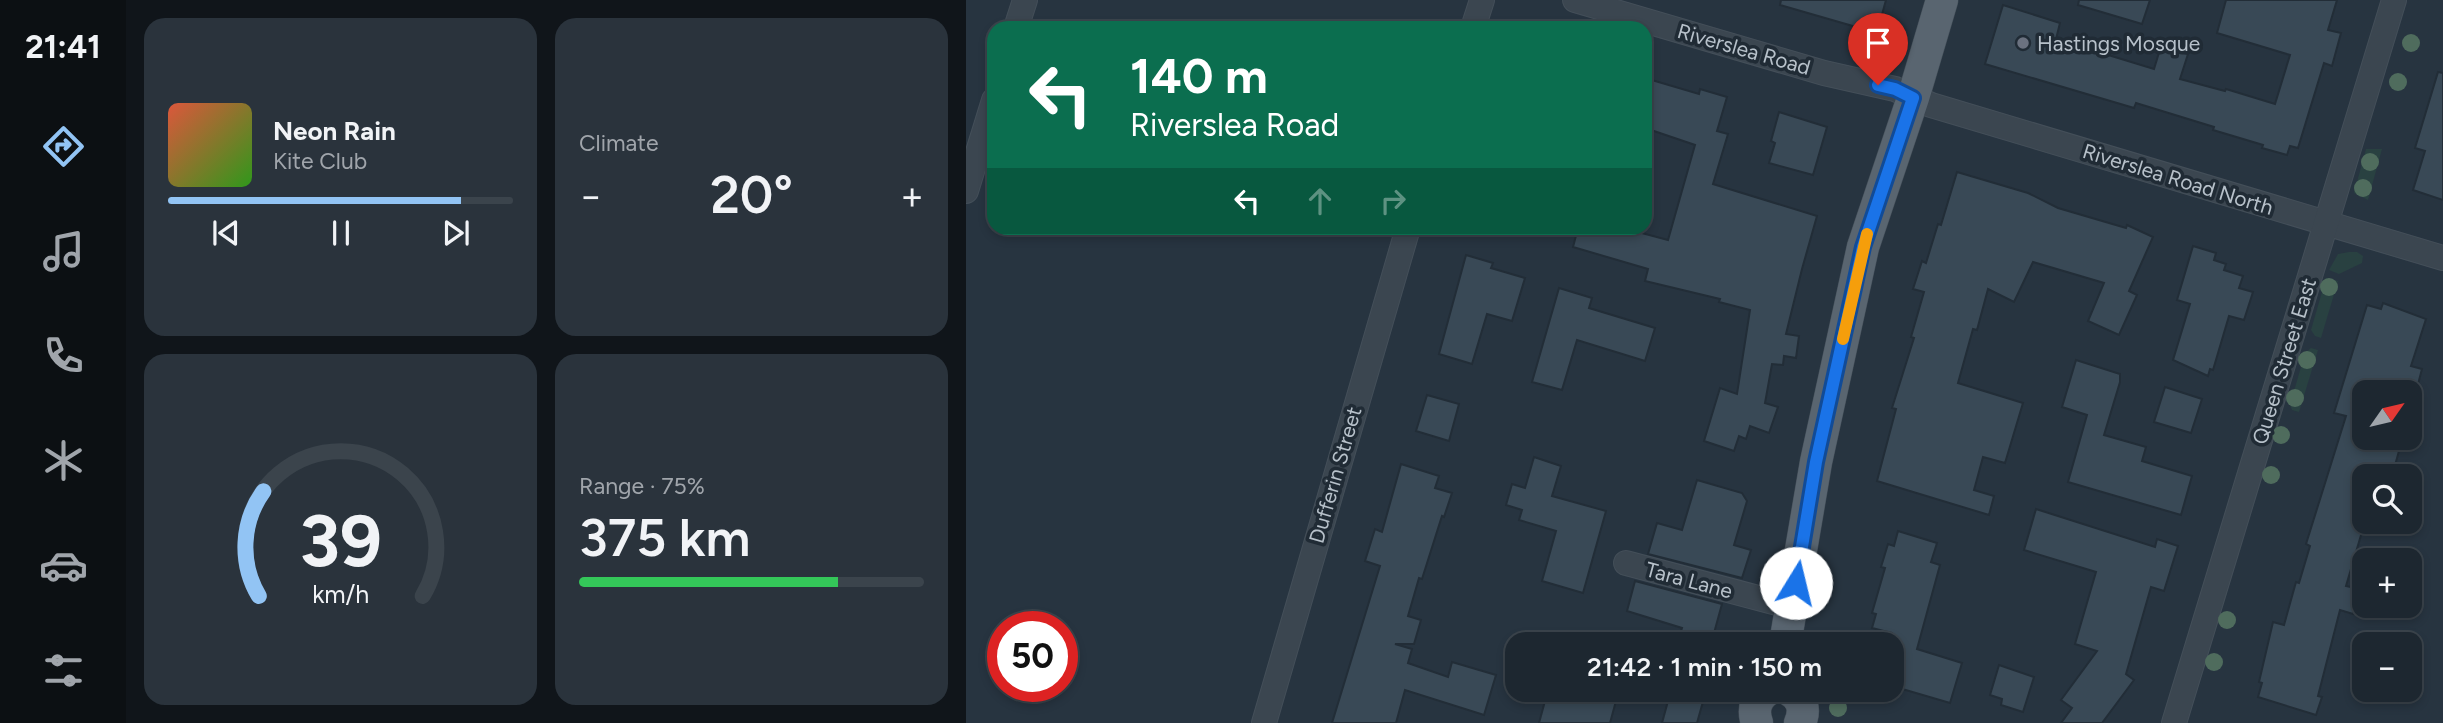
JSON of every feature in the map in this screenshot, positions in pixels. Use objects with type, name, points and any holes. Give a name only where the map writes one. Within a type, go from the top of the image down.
[{"type":"main road","points":[[1787,632],[1816,462],[1863,247],[1913,98],[1942,0]]},
{"type":"main road","points":[[1756,702],[1754,715],[1757,723]]},
{"type":"main road","points":[[1801,702],[1806,722]]},
{"type":"street","points":[[1018,21],[1025,0]]},
{"type":"street","points":[[1475,21],[1482,0]]},
{"type":"street","name":"Riverslea Road","points":[[1575,0],[1648,21]]},
{"type":"street","name":"Queen Street East","points":[[2174,723],[2395,0]]},
{"type":"street","name":"Riverslea Road","points":[[1652,22],[1824,72],[1895,89],[1913,98]]},
{"type":"street","name":"Riverslea Road North","points":[[1913,98],[2443,258]]},
{"type":"street","points":[[966,191],[987,123]]},
{"type":"street","name":"Dufferin Street","points":[[1264,723],[1406,235]]},
{"type":"street","name":"Tara Lane","points":[[1626,564],[1792,607]]},
{"type":"green space","points":[[2366,149],[2382,149],[2368,200],[2354,193]]},
{"type":"green space","points":[[2357,252],[2363,256],[2362,263],[2339,274],[2329,270],[2338,254]]},
{"type":"green space","points":[[2326,278],[2338,281],[2321,338],[2315,336],[2311,330]]},
{"type":"green space","points":[[2311,348],[2318,350],[2299,412],[2292,410],[2290,405],[2305,353]]},
{"type":"building","points":[[1781,0],[1886,0],[1877,33],[1780,5]]},
{"type":"building","points":[[2079,0],[2150,0],[2142,24],[2078,5]]},
{"type":"building","points":[[2226,0],[2337,0],[2328,30],[2341,33],[2332,66],[2324,63],[2298,148],[2290,146],[2287,155],[2213,130],[2214,127],[2136,103],[2134,108],[1985,64],[2003,5],[2060,23],[2056,39],[2154,69],[2161,46],[2188,54],[2180,79],[2275,104],[2290,55],[2217,33]]},
{"type":"building","points":[[2438,72],[2443,73],[2443,200],[2413,190],[2425,151],[2415,148]]},
{"type":"building","points":[[1652,80],[1699,94],[1700,89],[1727,97],[1717,131],[1728,134],[1713,184],[1817,216],[1786,334],[1799,336],[1796,358],[1784,356],[1783,365],[1772,364],[1765,403],[1778,407],[1769,433],[1750,426],[1746,439],[1739,436],[1734,451],[1704,441],[1720,388],[1737,394],[1750,310],[1719,302],[1720,299],[1645,281],[1648,269],[1573,247],[1576,235],[1649,235],[1668,240],[1695,145],[1652,130]]},
{"type":"building","points":[[1779,112],[1827,127],[1813,175],[1769,163],[1775,143],[1771,141]]},
{"type":"building","points":[[1957,172],[2028,193],[2058,208],[2126,228],[2127,225],[2153,237],[2129,291],[2137,295],[2119,335],[2088,321],[2104,283],[2033,262],[2014,302],[1988,289],[1977,330],[1973,329],[1958,383],[2023,403],[2005,463],[1983,457],[1974,490],[1994,496],[1989,515],[1877,481],[1896,409],[1892,408],[1914,338],[1911,337],[1924,292],[1913,289],[1922,261],[1926,263],[1938,224],[1941,225]]},
{"type":"building","points":[[2193,246],[2216,253],[2214,260],[2226,264],[2224,270],[2243,276],[2239,288],[2253,292],[2244,320],[2229,316],[2213,370],[2210,369],[2208,376],[2173,360],[2190,304],[2177,300]]},
{"type":"building","points":[[1466,255],[1493,263],[1491,268],[1525,278],[1512,321],[1487,314],[1472,364],[1439,354]]},
{"type":"building","points":[[1559,288],[1592,298],[1589,308],[1655,328],[1645,361],[1577,340],[1562,390],[1532,382]]},
{"type":"building","points":[[2383,303],[2426,319],[2411,366],[2422,369],[2419,380],[2352,380],[2352,450],[2399,451],[2395,464],[2352,464],[2352,534],[2361,534],[2357,548],[2352,548],[2352,566],[2346,586],[2352,587],[2352,614],[2340,610],[2318,696],[2322,697],[2316,715],[2258,697],[2262,683],[2259,682],[2273,622],[2284,625],[2310,546],[2306,544],[2346,416],[2334,413],[2367,305],[2381,309]]},
{"type":"building","points":[[2076,360],[2120,374],[2104,435],[2146,447],[2142,461],[2192,476],[2181,515],[2068,482],[2087,415],[2062,407]]},
{"type":"building","points":[[2165,387],[2202,399],[2191,433],[2154,422]]},
{"type":"building","points":[[1427,395],[1459,404],[1449,441],[1416,431]]},
{"type":"building","points":[[1534,457],[1561,466],[1552,496],[1606,511],[1583,593],[1542,581],[1556,531],[1519,520],[1522,510],[1506,505],[1512,484],[1525,488]]},
{"type":"building","points":[[1401,464],[1439,476],[1435,488],[1452,493],[1422,579],[1419,578],[1408,616],[1421,620],[1414,644],[1395,644],[1412,649],[1408,663],[1448,677],[1452,662],[1496,675],[1484,715],[1405,690],[1396,723],[1332,723],[1380,566],[1365,561],[1375,529],[1382,532]]},
{"type":"building","points":[[1697,480],[1742,493],[1747,501],[1734,545],[1751,550],[1742,578],[1648,554],[1657,523],[1682,530]]},
{"type":"building","points":[[2036,509],[2155,547],[2157,539],[2178,546],[2164,591],[2151,587],[2126,674],[2134,680],[2102,723],[2061,723],[2072,708],[2061,700],[2097,651],[2075,644],[2096,572],[2024,550]]},
{"type":"building","points":[[1898,531],[1937,543],[1931,562],[1940,565],[1917,649],[1962,663],[1950,703],[1904,690],[1904,632],[1872,628],[1876,614],[1872,613],[1885,568],[1881,567],[1888,544],[1894,546]]},
{"type":"building","points":[[1635,581],[1722,604],[1714,632],[1681,632],[1682,628],[1627,611]]},
{"type":"building","points":[[1999,665],[2034,677],[2023,712],[2001,705],[2002,699],[1990,695]]},
{"type":"building","points":[[1545,702],[1616,702],[1610,723],[1539,723]]},
{"type":"building","points":[[1668,702],[1703,702],[1697,723],[1662,723]]},
{"type":"slow traffic","points":[[1843,339],[1867,234]]},
{"type":"place","name":"Hastings Mosque","points":[[2023,43]]},
{"type":"route","points":[[1796,583],[1816,462],[1863,247],[1913,98],[1895,89],[1878,85]]}]
